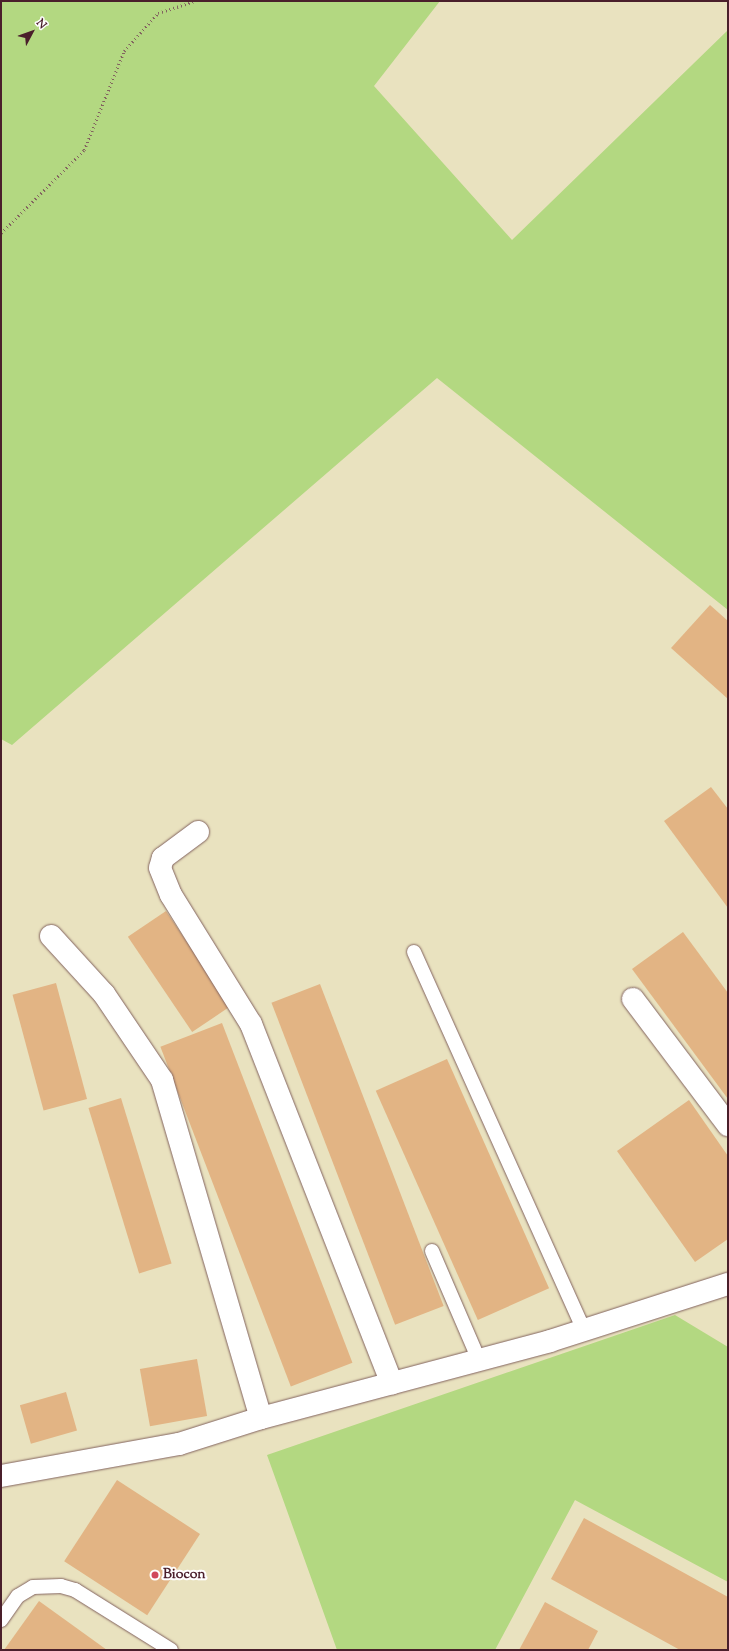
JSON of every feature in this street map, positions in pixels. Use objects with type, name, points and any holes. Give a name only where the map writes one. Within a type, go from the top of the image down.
[{"type":"street","points":[[198,832],[163,858],[160,868],[171,895],[251,1024],[392,1383]]},
{"type":"street","points":[[51,936],[104,994],[162,1080],[261,1418]]},
{"type":"street","points":[[633,999],[728,1125]]},
{"type":"street","points":[[1,1476],[179,1444],[261,1418],[479,1360],[584,1330],[728,1284]]},
{"type":"lane","points":[[414,952],[584,1330]]},
{"type":"lane","points":[[432,1251],[479,1360]]},
{"type":"lane","points":[[1,1620],[18,1596],[33,1587],[61,1586],[75,1590],[170,1650]]},
{"type":"path","points":[[1,233],[84,150],[124,51],[158,13],[196,1]]},
{"type":"green space","points":[[1,1],[440,1],[374,86],[512,240],[728,30],[728,610],[437,378],[12,745],[1,739]]},
{"type":"green space","points":[[675,1315],[728,1347],[728,1582],[575,1500],[495,1650],[337,1650],[267,1455]]},
{"type":"building","points":[[710,605],[728,621],[728,699],[671,648]]},
{"type":"building","points":[[711,787],[728,809],[728,908],[664,821]]},
{"type":"building","points":[[166,911],[230,1006],[192,1032],[128,937]]},
{"type":"building","points":[[683,932],[728,993],[728,1099],[632,969]]},
{"type":"building","points":[[56,983],[87,1099],[44,1111],[13,995]]},
{"type":"building","points":[[320,984],[444,1306],[395,1325],[271,1003]]},
{"type":"building","points":[[222,1023],[352,1363],[291,1386],[160,1047]]},
{"type":"building","points":[[447,1059],[549,1288],[478,1320],[376,1091]]},
{"type":"building","points":[[121,1098],[172,1263],[139,1273],[88,1108]]},
{"type":"building","points":[[689,1100],[728,1156],[728,1239],[695,1262],[617,1151]]},
{"type":"building","points":[[197,1359],[207,1416],[150,1426],[140,1369]]},
{"type":"building","points":[[66,1392],[77,1430],[31,1444],[20,1405]]},
{"type":"building","points":[[117,1480],[200,1534],[147,1615],[64,1561]]},
{"type":"building","points":[[584,1518],[728,1597],[728,1650],[680,1650],[551,1579]]},
{"type":"building","points":[[39,1601],[107,1650],[4,1650]]},
{"type":"building","points":[[545,1602],[598,1631],[588,1650],[519,1650]]},
{"type":"place","name":"Biocon","points":[[155,1575]]}]
